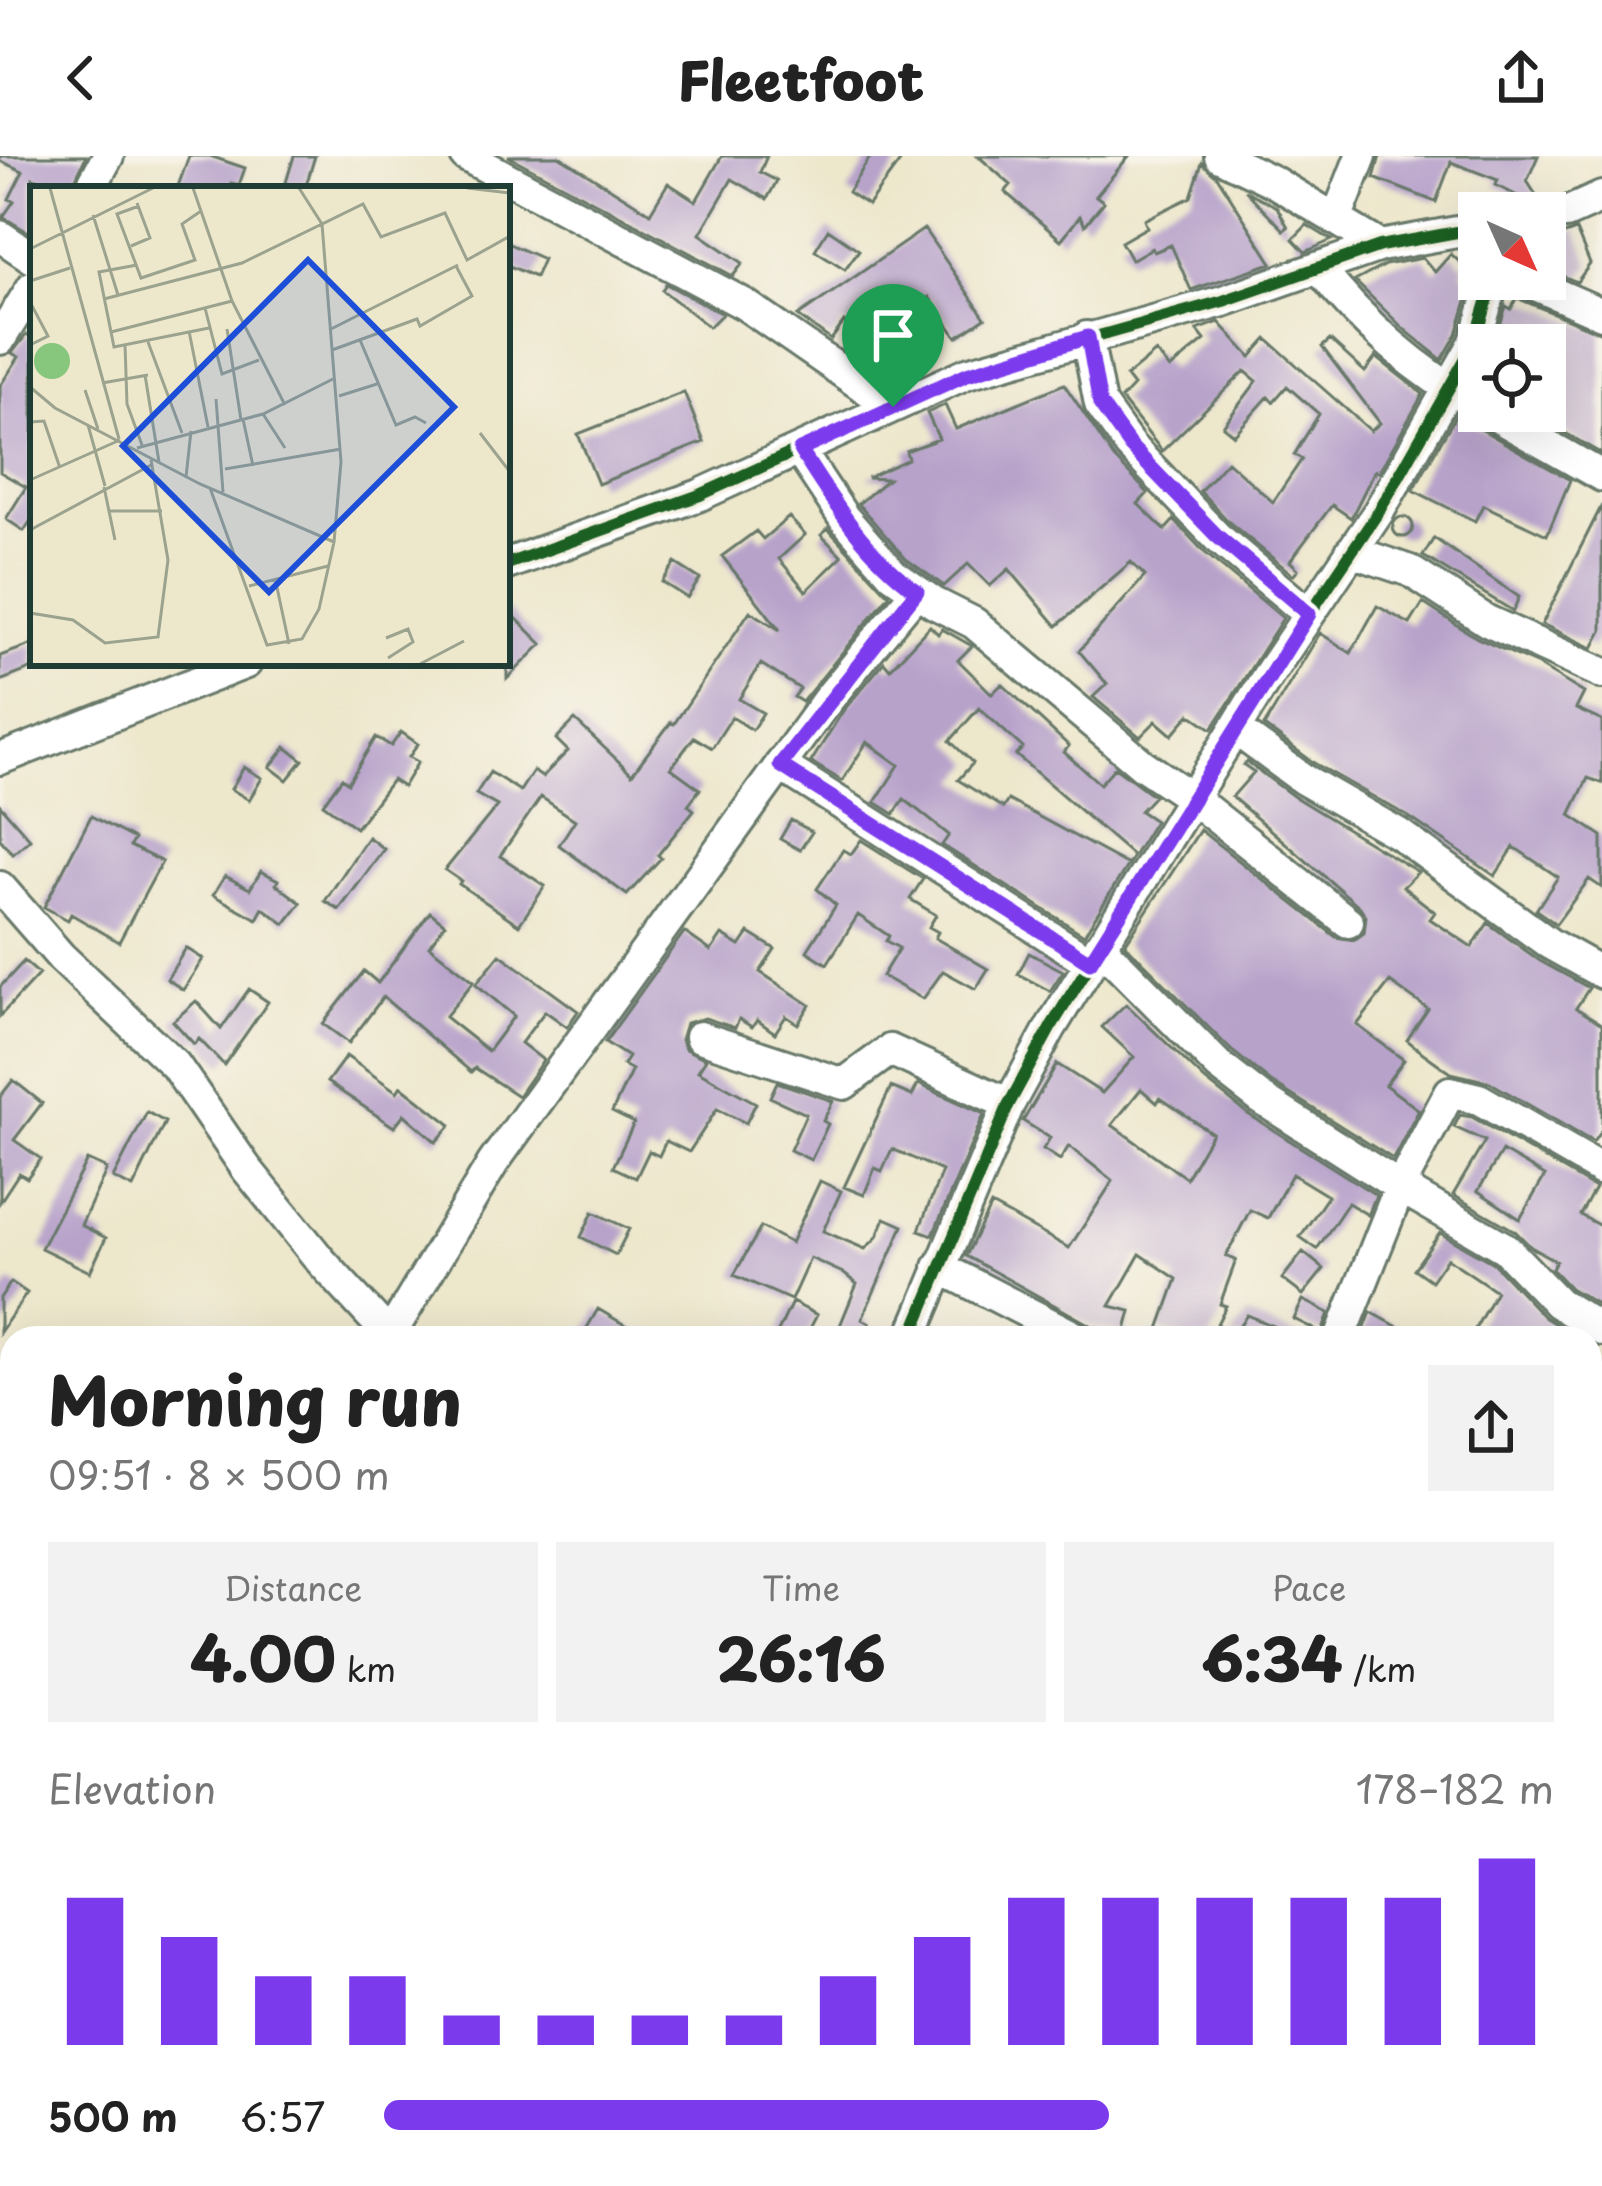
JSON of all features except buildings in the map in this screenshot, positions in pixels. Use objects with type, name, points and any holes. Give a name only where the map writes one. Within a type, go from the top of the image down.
[{"type":"street","points":[[92,186],[108,156]]},
{"type":"street","points":[[466,156],[744,304],[893,407]]},
{"type":"street","points":[[1220,156],[1274,182],[1380,246]]},
{"type":"street","points":[[1336,220],[1361,156]]},
{"type":"street","points":[[1566,212],[1602,197]]},
{"type":"street","points":[[510,563],[700,495],[967,374],[1223,301],[1380,246],[1458,232]]},
{"type":"street","points":[[0,236],[30,256]]},
{"type":"street","points":[[1318,268],[1350,309],[1458,394]]},
{"type":"street","points":[[0,339],[30,291]]},
{"type":"street","points":[[1566,298],[1602,314]]},
{"type":"street","points":[[916,1326],[1009,1104],[1095,954],[1448,389],[1475,342],[1488,300]]},
{"type":"street","points":[[1088,337],[1100,404],[1130,446],[1217,536],[1309,614]]},
{"type":"street","points":[[1524,432],[1602,476]]},
{"type":"street","points":[[800,450],[844,518],[893,574],[974,622],[1142,765],[1192,798],[1348,922]]},
{"type":"street","points":[[1351,551],[1410,572],[1487,621],[1602,673]]},
{"type":"street","points":[[397,1326],[493,1163],[780,765],[917,591]]},
{"type":"street","points":[[0,760],[238,666]]},
{"type":"street","points":[[1235,729],[1303,779],[1399,834],[1550,944],[1602,974]]},
{"type":"street","points":[[780,765],[1095,954],[1260,1098],[1505,1248],[1558,1304],[1595,1326]]},
{"type":"street","points":[[0,887],[61,957],[175,1065],[246,1168],[381,1326]]},
{"type":"street","points":[[700,1036],[844,1084],[890,1049],[1009,1104]]},
{"type":"street","points":[[1345,1326],[1400,1186],[1450,1092],[1479,1099],[1602,1170]]},
{"type":"street","points":[[939,1267],[1054,1326]]},
{"type":"cycle path","points":[[510,563],[700,495],[967,373],[1223,301],[1380,246],[1458,232]]},
{"type":"cycle path","points":[[916,1326],[1009,1104],[1051,1027],[1267,677],[1379,511],[1475,342],[1488,300]]},
{"type":"route","points":[[1088,337],[1100,404],[1130,446],[1217,536],[1309,614],[1090,962],[780,765],[917,591],[893,574],[844,518],[800,450],[893,407],[967,374],[1088,337]]}]
